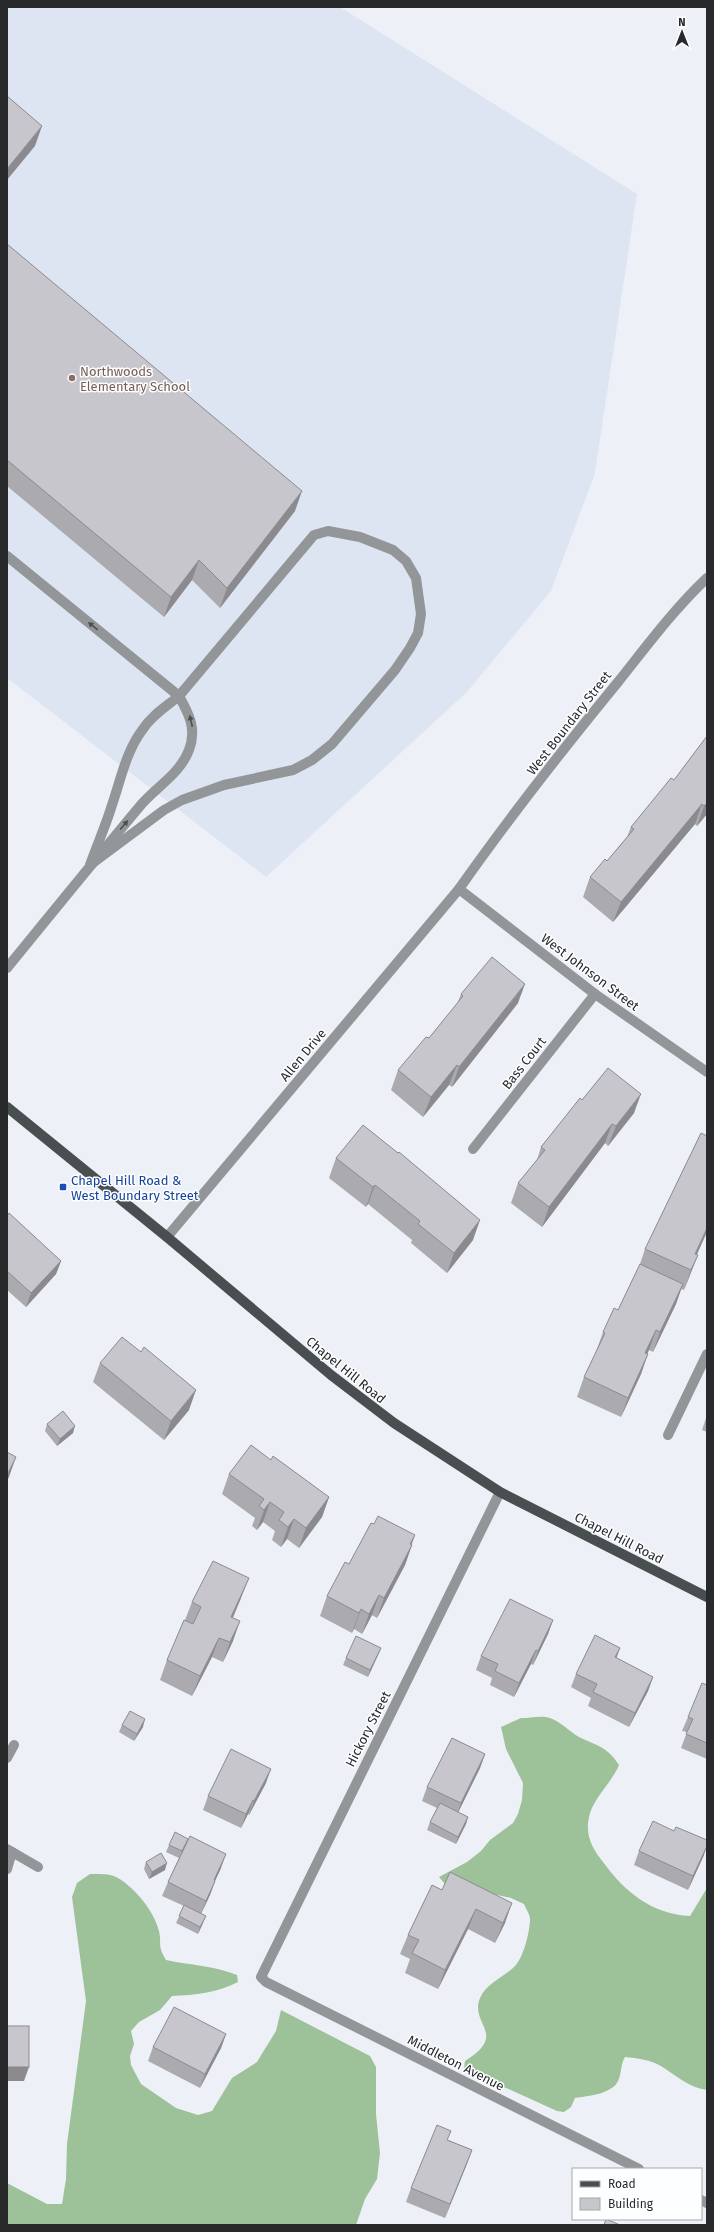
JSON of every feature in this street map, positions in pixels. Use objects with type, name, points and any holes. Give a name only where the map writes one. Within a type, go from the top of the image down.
[{"type":"main road","name":"Chapel Hill Road","points":[[7,1107],[167,1237],[373,1409],[500,1492],[707,1597]]},
{"type":"street","points":[[321,532],[341,532],[360,537],[393,550],[406,561],[416,578],[421,614],[418,632],[410,648],[395,670],[332,744],[312,760],[293,770],[224,786],[182,800],[164,810],[90,865],[132,745],[155,715],[179,696],[314,535],[321,532]]},
{"type":"street","points":[[7,556],[179,696],[192,718],[193,732],[190,748],[184,762],[172,776],[151,794],[90,865],[7,968]]},
{"type":"street","name":"West Boundary Street","points":[[459,889],[495,838],[586,720],[654,637],[707,578]]},
{"type":"street","name":"West Johnson Street","points":[[459,889],[595,994],[707,1072]]},
{"type":"street","name":"Allen Drive","points":[[167,1237],[459,889]]},
{"type":"street","name":"Bass Court","points":[[473,1149],[595,994]]},
{"type":"street","points":[[668,1435],[707,1354]]},
{"type":"street","name":"Hickory Street","points":[[262,1979],[261,1974],[500,1492]]},
{"type":"street","points":[[7,1758],[14,1745]]},
{"type":"street","points":[[7,1869],[10,1850],[38,1867]]},
{"type":"street","name":"Middleton Avenue","points":[[262,1979],[637,2168]]},
{"type":"shaded area","points":[[7,7],[340,7],[637,194],[595,473],[551,591],[467,692],[266,877],[7,678]]},
{"type":"green space","points":[[521,1718],[550,1718],[579,1737],[606,1750],[619,1765],[594,1804],[589,1817],[588,1830],[590,1841],[599,1857],[611,1873],[629,1891],[651,1906],[663,1911],[690,1916],[707,1888],[707,2090],[689,2084],[653,2062],[625,2057],[618,2081],[611,2089],[599,2094],[575,2098],[571,2107],[564,2112],[557,2111],[464,2069],[465,2061],[478,2052],[484,2043],[486,2036],[485,2029],[479,2015],[478,2007],[480,1998],[487,1988],[512,1969],[519,1961],[526,1944],[530,1919],[524,1904],[511,1898],[445,1884],[439,1877],[467,1862],[481,1851],[490,1840],[513,1823],[518,1814],[522,1800],[523,1783],[506,1749],[501,1727]]},
{"type":"green space","points":[[90,1874],[115,1876],[137,1894],[153,1916],[159,1931],[161,1948],[166,1960],[211,1968],[237,1975],[238,1982],[222,1989],[198,1994],[172,1996],[160,2010],[139,2022],[131,2031],[134,2044],[130,2056],[131,2065],[141,2084],[176,2108],[198,2115],[212,2111],[232,2078],[257,2062],[276,2031],[281,2010],[370,2056],[376,2067],[376,2114],[380,2153],[377,2179],[365,2199],[356,2225],[7,2225],[7,2183],[47,2204],[62,2204],[66,2179],[67,2144],[86,2001],[72,1897],[77,1883]]},
{"type":"building","points":[[7,96],[42,126],[7,169]]},
{"type":"building","name":"Northwoods Elementary School","points":[[7,244],[302,491],[227,588],[199,560],[171,597],[7,460]]},
{"type":"building","points":[[707,736],[707,803],[704,806],[702,804],[621,902],[590,877],[605,859],[607,861],[634,829],[631,827],[671,778],[674,780]]},
{"type":"building","points":[[492,957],[525,984],[459,1067],[457,1065],[431,1097],[398,1070],[426,1037],[429,1038],[463,996],[461,994]]},
{"type":"building","points":[[608,1068],[641,1094],[616,1126],[612,1124],[549,1207],[518,1183],[545,1150],[541,1147],[580,1098],[582,1100]]},
{"type":"building","points":[[363,1125],[398,1153],[399,1152],[480,1220],[454,1253],[418,1224],[420,1221],[375,1185],[373,1187],[336,1158]]},
{"type":"building","points":[[701,1133],[707,1136],[707,1228],[695,1254],[698,1255],[691,1270],[645,1249]]},
{"type":"building","points":[[9,1213],[61,1261],[31,1293],[7,1271],[7,1216]]},
{"type":"building","points":[[640,1264],[683,1284],[660,1332],[656,1330],[645,1353],[648,1354],[628,1398],[584,1377],[605,1333],[603,1332],[614,1308],[618,1310]]},
{"type":"building","points":[[122,1337],[141,1352],[144,1347],[196,1390],[171,1421],[100,1363]]},
{"type":"building","points":[[63,1411],[75,1426],[60,1439],[47,1424]]},
{"type":"building","points":[[251,1445],[271,1460],[273,1456],[329,1497],[306,1528],[294,1519],[288,1527],[279,1520],[284,1512],[270,1502],[264,1510],[259,1506],[264,1499],[229,1474]]},
{"type":"building","points":[[7,1452],[16,1457],[7,1475]]},
{"type":"building","points":[[378,1516],[415,1535],[410,1544],[412,1545],[384,1598],[379,1595],[369,1614],[361,1609],[359,1613],[327,1596],[345,1562],[349,1564],[371,1523],[374,1524]]},
{"type":"building","points":[[213,1561],[249,1578],[231,1617],[240,1621],[230,1642],[219,1638],[200,1676],[167,1660],[184,1620],[193,1624],[201,1607],[192,1602]]},
{"type":"building","points":[[510,1599],[553,1620],[538,1651],[536,1650],[519,1683],[495,1671],[498,1664],[481,1656]]},
{"type":"building","points":[[595,1635],[620,1648],[615,1657],[653,1677],[635,1713],[593,1692],[597,1684],[576,1674]]},
{"type":"building","points":[[356,1636],[381,1648],[370,1670],[346,1658]]},
{"type":"building","points":[[702,1683],[707,1685],[707,1743],[686,1734],[693,1719],[688,1717]]},
{"type":"building","points":[[130,1711],[145,1719],[137,1734],[122,1725]]},
{"type":"building","points":[[452,1738],[485,1754],[461,1803],[427,1787]]},
{"type":"building","points":[[231,1749],[271,1769],[246,1814],[208,1796]]},
{"type":"building","points":[[440,1803],[468,1817],[458,1837],[430,1822]]},
{"type":"building","points":[[653,1821],[674,1831],[676,1827],[707,1840],[707,1846],[693,1876],[639,1851]]},
{"type":"building","points":[[175,1832],[188,1839],[182,1851],[169,1845]]},
{"type":"building","points":[[190,1836],[226,1854],[206,1901],[168,1882]]},
{"type":"building","points":[[161,1853],[167,1863],[152,1872],[146,1862]]},
{"type":"building","points":[[450,1872],[512,1903],[503,1923],[476,1909],[445,1970],[412,1953],[419,1940],[408,1935],[432,1885],[442,1890]]},
{"type":"building","points":[[184,1905],[206,1916],[200,1927],[179,1916]]},
{"type":"building","points":[[174,2007],[226,2034],[205,2074],[153,2047]]},
{"type":"building","points":[[7,2026],[29,2026],[29,2067],[7,2067]]},
{"type":"building","points":[[437,2125],[451,2131],[447,2140],[472,2150],[450,2204],[411,2188]]},
{"type":"building","points":[[606,2220],[608,2220],[620,2225],[604,2225]]},
{"type":"place","name":"Northwoods Elementary School","points":[[72,378]]},
{"type":"place","name":"Chapel Hill Road & West Boundary Street","points":[[63,1187]]}]
